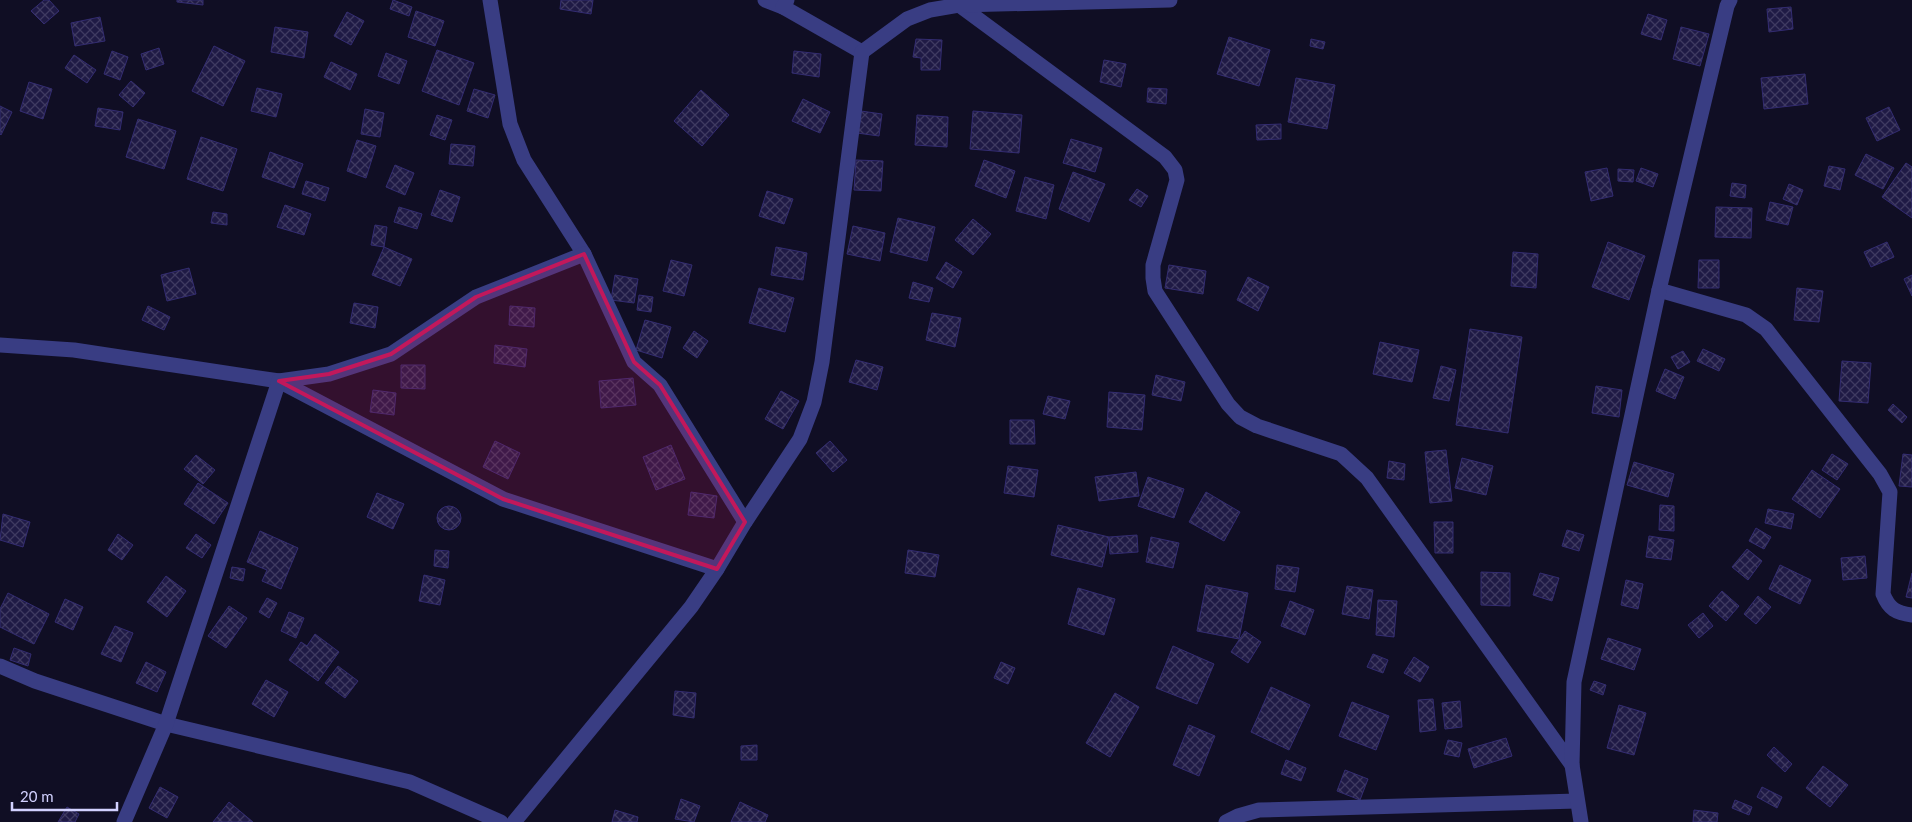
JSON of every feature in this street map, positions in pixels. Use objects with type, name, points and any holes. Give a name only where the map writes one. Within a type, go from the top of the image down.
[{"type":"street","points":[[490,0],[510,124],[524,160],[584,254],[634,362],[660,385],[745,522]]},
{"type":"street","points":[[765,0],[785,3],[862,52]]},
{"type":"street","points":[[514,822],[691,607],[717,570],[745,522],[800,439],[814,402],[822,362],[862,52],[907,19],[930,10],[959,5],[1170,0]]},
{"type":"street","points":[[1581,822],[1572,764],[1574,682],[1660,290],[1727,6],[1730,0]]},
{"type":"street","points":[[959,5],[1165,157],[1175,170],[1177,180],[1153,266],[1156,291],[1228,404],[1240,417],[1257,426],[1340,454],[1367,478],[1572,764]]},
{"type":"street","points":[[0,345],[74,350],[279,381],[329,374],[391,354],[476,297],[584,254]]},
{"type":"street","points":[[1660,290],[1746,316],[1766,329],[1880,474],[1890,492],[1883,594],[1887,606],[1898,614],[1912,615]]},
{"type":"street","points":[[279,381],[503,499],[717,570]]},
{"type":"street","points":[[124,822],[166,724],[279,381]]},
{"type":"street","points":[[0,666],[35,681],[166,724],[410,782],[501,822]]},
{"type":"street","points":[[1226,822],[1238,816],[1259,810],[1577,801]]},
{"type":"highlighted area","points":[[584,254],[634,362],[660,385],[745,522],[717,569],[503,499],[279,381],[329,374],[391,354],[476,297]]},
{"type":"building","points":[[44,0],[49,0],[59,11],[44,24],[31,11]]},
{"type":"building","points":[[177,0],[203,0],[203,5],[177,2]]},
{"type":"building","points":[[393,0],[412,7],[409,16],[390,9]]},
{"type":"building","points":[[561,0],[593,0],[591,14],[560,9]]},
{"type":"building","points":[[1791,7],[1793,29],[1769,32],[1767,9]]},
{"type":"building","points":[[416,11],[444,21],[435,46],[408,37]]},
{"type":"building","points":[[347,12],[364,21],[351,45],[334,36]]},
{"type":"building","points":[[1648,14],[1667,20],[1661,40],[1641,34]]},
{"type":"building","points":[[100,17],[105,41],[75,46],[71,23]]},
{"type":"building","points":[[275,27],[308,32],[304,58],[271,52]]},
{"type":"building","points":[[1681,27],[1709,34],[1700,66],[1673,59]]},
{"type":"building","points":[[1229,37],[1270,50],[1259,86],[1217,74]]},
{"type":"building","points":[[916,39],[942,40],[940,70],[921,70],[921,58],[913,57]]},
{"type":"building","points":[[1311,39],[1325,42],[1323,49],[1310,46]]},
{"type":"building","points":[[214,46],[245,61],[223,106],[192,91]]},
{"type":"building","points":[[159,48],[164,64],[146,70],[141,54]]},
{"type":"building","points":[[437,50],[474,63],[459,105],[422,91]]},
{"type":"building","points":[[112,51],[128,57],[120,80],[104,74]]},
{"type":"building","points":[[794,51],[821,54],[819,77],[792,73]]},
{"type":"building","points":[[386,53],[407,61],[399,84],[378,76]]},
{"type":"building","points":[[74,55],[96,70],[87,83],[65,68]]},
{"type":"building","points":[[1104,60],[1126,64],[1121,87],[1100,82]]},
{"type":"building","points":[[331,62],[357,74],[350,90],[324,77]]},
{"type":"building","points":[[1805,74],[1808,104],[1764,109],[1761,78]]},
{"type":"building","points":[[1296,78],[1335,85],[1327,129],[1288,122]]},
{"type":"building","points":[[131,81],[145,93],[133,107],[119,95]]},
{"type":"building","points":[[29,82],[52,89],[43,119],[20,111]]},
{"type":"building","points":[[257,88],[282,94],[276,117],[251,111]]},
{"type":"building","points":[[1148,88],[1167,89],[1166,104],[1147,102]]},
{"type":"building","points":[[474,89],[495,95],[488,118],[467,111]]},
{"type":"building","points":[[701,90],[729,115],[702,146],[674,121]]},
{"type":"building","points":[[803,99],[830,112],[820,133],[792,121]]},
{"type":"building","points":[[0,106],[12,112],[1,135],[0,134]]},
{"type":"building","points":[[1889,107],[1900,130],[1877,141],[1866,118]]},
{"type":"building","points":[[98,108],[123,112],[120,130],[95,126]]},
{"type":"building","points":[[365,109],[384,113],[380,137],[361,134]]},
{"type":"building","points":[[861,111],[882,114],[879,136],[857,133]]},
{"type":"building","points":[[973,111],[1022,115],[1019,153],[970,149]]},
{"type":"building","points":[[437,115],[452,120],[445,140],[430,135]]},
{"type":"building","points":[[917,115],[948,117],[947,147],[915,145]]},
{"type":"building","points":[[138,119],[176,131],[164,169],[126,157]]},
{"type":"building","points":[[1281,124],[1281,139],[1257,140],[1256,125]]},
{"type":"building","points":[[201,137],[237,149],[223,191],[187,179]]},
{"type":"building","points":[[1071,139],[1102,148],[1095,172],[1063,163]]},
{"type":"building","points":[[357,140],[376,146],[366,178],[347,171]]},
{"type":"building","points":[[451,144],[475,146],[473,166],[449,164]]},
{"type":"building","points":[[270,152],[303,164],[294,188],[262,177]]},
{"type":"building","points":[[1866,154],[1894,168],[1883,189],[1855,175]]},
{"type":"building","points":[[856,160],[883,161],[881,191],[854,190]]},
{"type":"building","points":[[984,160],[1015,171],[1006,198],[975,186]]},
{"type":"building","points":[[1906,163],[1912,167],[1912,218],[1882,197]]},
{"type":"building","points":[[395,165],[414,173],[405,195],[386,187]]},
{"type":"building","points":[[1829,166],[1845,169],[1840,190],[1824,186]]},
{"type":"building","points":[[1607,168],[1613,196],[1591,201],[1585,172]]},
{"type":"building","points":[[1641,168],[1658,174],[1653,187],[1636,181]]},
{"type":"building","points":[[1618,169],[1634,170],[1633,182],[1618,181]]},
{"type":"building","points":[[1073,172],[1105,184],[1089,222],[1059,209]]},
{"type":"building","points":[[1025,177],[1054,185],[1046,219],[1016,211]]},
{"type":"building","points":[[306,181],[329,188],[325,201],[302,194]]},
{"type":"building","points":[[1732,183],[1746,185],[1745,198],[1730,196]]},
{"type":"building","points":[[1789,184],[1803,190],[1797,205],[1783,199]]},
{"type":"building","points":[[1137,189],[1148,196],[1141,207],[1129,200]]},
{"type":"building","points":[[440,190],[460,197],[452,222],[431,215]]},
{"type":"building","points":[[767,191],[793,199],[784,224],[759,216]]},
{"type":"building","points":[[1770,202],[1793,207],[1788,225],[1766,220]]},
{"type":"building","points":[[285,205],[311,214],[304,235],[277,227]]},
{"type":"building","points":[[399,207],[422,214],[417,229],[394,222]]},
{"type":"building","points":[[1716,207],[1752,208],[1751,238],[1715,237]]},
{"type":"building","points":[[213,212],[227,214],[227,225],[211,223]]},
{"type":"building","points":[[898,218],[935,227],[927,261],[890,252]]},
{"type":"building","points":[[973,219],[991,234],[973,255],[955,240]]},
{"type":"building","points":[[375,225],[387,227],[384,247],[371,245]]},
{"type":"building","points":[[853,226],[885,233],[880,261],[847,254]]},
{"type":"building","points":[[1608,242],[1645,256],[1629,300],[1592,287]]},
{"type":"building","points":[[1887,242],[1894,257],[1871,267],[1864,252]]},
{"type":"building","points":[[384,247],[412,259],[400,286],[372,275]]},
{"type":"building","points":[[776,247],[807,253],[803,280],[771,275]]},
{"type":"building","points":[[1513,252],[1538,254],[1536,288],[1511,286]]},
{"type":"building","points":[[671,260],[692,265],[684,296],[663,291]]},
{"type":"building","points":[[1699,260],[1719,260],[1719,288],[1698,288]]},
{"type":"building","points":[[946,262],[962,272],[953,288],[936,278]]},
{"type":"building","points":[[1169,265],[1206,271],[1203,294],[1165,288]]},
{"type":"building","points":[[189,268],[196,294],[167,301],[161,275]]},
{"type":"building","points":[[615,275],[638,279],[634,303],[611,300]]},
{"type":"building","points":[[1912,275],[1912,296],[1904,279]]},
{"type":"building","points":[[1248,277],[1269,287],[1258,311],[1237,300]]},
{"type":"building","points":[[913,282],[933,288],[929,302],[909,298]]},
{"type":"building","points":[[759,288],[794,298],[785,332],[749,323]]},
{"type":"building","points":[[1797,288],[1823,291],[1819,322],[1794,320]]},
{"type":"building","points":[[639,295],[653,297],[651,312],[637,310]]},
{"type":"building","points":[[354,303],[378,307],[375,328],[350,323]]},
{"type":"building","points":[[148,306],[170,317],[164,330],[142,320]]},
{"type":"building","points":[[510,306],[535,308],[534,327],[509,325]]},
{"type":"building","points":[[932,313],[961,318],[955,347],[926,340]]},
{"type":"building","points":[[645,320],[671,327],[662,358],[636,350]]},
{"type":"building","points":[[1470,329],[1522,337],[1508,433],[1456,425]]},
{"type":"building","points":[[694,331],[708,341],[697,358],[683,348]]},
{"type":"building","points":[[1380,342],[1419,350],[1412,382],[1373,374]]},
{"type":"building","points":[[495,345],[527,349],[525,367],[494,363]]},
{"type":"building","points":[[1703,349],[1725,359],[1719,371],[1697,361]]},
{"type":"building","points":[[1683,351],[1690,362],[1678,369],[1671,357]]},
{"type":"building","points":[[856,360],[883,367],[877,390],[849,382]]},
{"type":"building","points":[[1842,361],[1871,363],[1868,403],[1839,401]]},
{"type":"building","points":[[401,365],[425,365],[425,389],[401,388]]},
{"type":"building","points":[[1441,366],[1456,370],[1449,401],[1433,398]]},
{"type":"building","points":[[1665,369],[1684,377],[1675,399],[1656,391]]},
{"type":"building","points":[[1156,375],[1185,382],[1181,401],[1152,395]]},
{"type":"building","points":[[633,378],[636,405],[601,408],[599,381]]},
{"type":"building","points":[[1596,386],[1622,390],[1619,417],[1592,413]]},
{"type":"building","points":[[373,390],[396,393],[394,415],[370,412]]},
{"type":"building","points":[[781,391],[799,401],[783,429],[765,419]]},
{"type":"building","points":[[1109,392],[1145,395],[1142,430],[1107,427]]},
{"type":"building","points":[[1048,396],[1070,401],[1065,419],[1043,414]]},
{"type":"building","points":[[1893,404],[1907,417],[1902,423],[1888,410]]},
{"type":"building","points":[[1010,420],[1034,420],[1035,444],[1010,444]]},
{"type":"building","points":[[495,441],[520,453],[508,479],[483,467]]},
{"type":"building","points":[[830,441],[847,460],[833,472],[816,453]]},
{"type":"building","points":[[671,445],[685,479],[656,490],[643,457]]},
{"type":"building","points":[[1446,450],[1452,501],[1430,503],[1425,452]]},
{"type":"building","points":[[1832,454],[1848,464],[1837,480],[1822,470]]},
{"type":"building","points":[[1903,454],[1912,455],[1912,487],[1899,486]]},
{"type":"building","points":[[196,455],[215,470],[203,484],[184,469]]},
{"type":"building","points":[[1462,458],[1493,466],[1486,495],[1455,488]]},
{"type":"building","points":[[1389,461],[1405,464],[1404,480],[1387,478]]},
{"type":"building","points":[[1634,462],[1674,474],[1668,497],[1627,485]]},
{"type":"building","points":[[1008,466],[1038,470],[1034,497],[1004,493]]},
{"type":"building","points":[[1812,470],[1840,489],[1820,518],[1792,499]]},
{"type":"building","points":[[1136,472],[1139,496],[1099,501],[1095,477]]},
{"type":"building","points":[[1148,477],[1184,489],[1174,518],[1138,506]]},
{"type":"building","points":[[198,483],[228,503],[214,524],[184,504]]},
{"type":"building","points":[[691,492],[717,496],[714,518],[688,515]]},
{"type":"building","points":[[1206,492],[1240,512],[1224,541],[1189,522]]},
{"type":"building","points":[[377,493],[404,504],[393,529],[367,517]]},
{"type":"building","points":[[1660,505],[1674,506],[1674,531],[1659,530]]},
{"type":"building","points":[[449,506],[458,509],[461,518],[458,527],[449,530],[440,527],[437,518],[440,509]]},
{"type":"building","points":[[1768,509],[1794,514],[1791,529],[1765,523]]},
{"type":"building","points":[[3,514],[30,522],[23,547],[0,540]]},
{"type":"building","points":[[1434,522],[1453,522],[1453,553],[1435,553]]},
{"type":"building","points":[[1058,525],[1109,537],[1102,567],[1051,555]]},
{"type":"building","points":[[1756,528],[1771,537],[1764,549],[1749,541]]},
{"type":"building","points":[[1567,530],[1584,535],[1579,551],[1562,546]]},
{"type":"building","points":[[260,531],[298,548],[281,589],[262,581],[267,570],[247,562]]},
{"type":"building","points":[[118,534],[133,545],[122,560],[108,550]]},
{"type":"building","points":[[196,534],[211,545],[202,558],[186,548]]},
{"type":"building","points":[[1137,535],[1138,552],[1110,554],[1109,537]]},
{"type":"building","points":[[1649,536],[1674,540],[1671,560],[1646,557]]},
{"type":"building","points":[[1151,537],[1179,543],[1173,568],[1146,562]]},
{"type":"building","points":[[1747,549],[1762,561],[1748,580],[1732,567]]},
{"type":"building","points":[[435,550],[449,551],[448,568],[434,566]]},
{"type":"building","points":[[908,550],[939,555],[935,577],[905,573]]},
{"type":"building","points":[[1865,556],[1867,578],[1843,580],[1841,558]]},
{"type":"building","points":[[1277,565],[1299,568],[1295,592],[1275,589]]},
{"type":"building","points":[[1780,565],[1811,580],[1800,604],[1769,589]]},
{"type":"building","points":[[232,567],[245,569],[243,581],[230,578]]},
{"type":"building","points":[[1481,572],[1510,573],[1510,606],[1481,605]]},
{"type":"building","points":[[1540,573],[1559,578],[1552,601],[1533,595]]},
{"type":"building","points":[[1912,573],[1912,598],[1906,597]]},
{"type":"building","points":[[424,575],[445,580],[440,605],[419,601]]},
{"type":"building","points":[[166,576],[186,591],[167,617],[147,602]]},
{"type":"building","points":[[1626,580],[1643,584],[1638,609],[1621,605]]},
{"type":"building","points":[[1206,585],[1248,593],[1239,639],[1197,631]]},
{"type":"building","points":[[1347,586],[1373,590],[1369,619],[1342,614]]},
{"type":"building","points":[[1078,588],[1115,599],[1104,635],[1068,624]]},
{"type":"building","points":[[1722,591],[1739,606],[1726,621],[1709,606]]},
{"type":"building","points":[[8,593],[49,614],[34,644],[0,627],[0,609]]},
{"type":"building","points":[[1758,596],[1771,607],[1756,624],[1744,614]]},
{"type":"building","points":[[267,598],[277,603],[269,618],[259,612]]},
{"type":"building","points":[[65,599],[83,607],[73,630],[55,622]]},
{"type":"building","points":[[1378,600],[1397,601],[1394,637],[1376,635]]},
{"type":"building","points":[[1290,601],[1314,610],[1305,635],[1281,626]]},
{"type":"building","points":[[229,606],[247,618],[226,648],[208,636]]},
{"type":"building","points":[[289,612],[304,618],[296,638],[281,631]]},
{"type":"building","points":[[1703,613],[1713,626],[1699,638],[1688,625]]},
{"type":"building","points":[[115,626],[133,633],[121,662],[101,654]]},
{"type":"building","points":[[1245,631],[1261,642],[1248,663],[1231,652]]},
{"type":"building","points":[[315,634],[339,652],[318,681],[289,660],[301,642],[307,646]]},
{"type":"building","points":[[1608,638],[1641,649],[1634,670],[1601,659]]},
{"type":"building","points":[[1173,646],[1214,664],[1197,704],[1156,688]]},
{"type":"building","points":[[14,648],[31,654],[28,666],[10,660]]},
{"type":"building","points":[[1373,654],[1388,660],[1383,673],[1367,667]]},
{"type":"building","points":[[1414,657],[1429,667],[1420,682],[1404,673]]},
{"type":"building","points":[[146,662],[166,672],[157,692],[136,683]]},
{"type":"building","points":[[1001,662],[1015,668],[1008,684],[994,678]]},
{"type":"building","points":[[338,666],[358,681],[345,698],[325,683]]},
{"type":"building","points":[[266,680],[288,692],[274,717],[252,704]]},
{"type":"building","points":[[1594,681],[1606,685],[1603,695],[1590,690]]},
{"type":"building","points":[[1271,687],[1310,705],[1289,750],[1251,732]]},
{"type":"building","points":[[675,691],[696,693],[694,718],[673,715]]},
{"type":"building","points":[[1115,693],[1139,707],[1110,757],[1086,743]]},
{"type":"building","points":[[1433,699],[1436,730],[1420,732],[1418,700]]},
{"type":"building","points":[[1460,701],[1462,727],[1445,729],[1442,703]]},
{"type":"building","points":[[1352,702],[1389,716],[1376,750],[1339,736]]},
{"type":"building","points":[[1619,705],[1646,713],[1634,755],[1607,748]]},
{"type":"building","points":[[1189,725],[1215,736],[1199,776],[1173,765]]},
{"type":"building","points":[[1506,738],[1512,756],[1474,768],[1468,749]]},
{"type":"building","points":[[1448,740],[1462,743],[1459,757],[1444,754]]},
{"type":"building","points":[[757,745],[757,760],[741,760],[741,746]]},
{"type":"building","points":[[1774,747],[1792,764],[1785,772],[1767,755]]},
{"type":"building","points":[[1286,760],[1306,768],[1301,781],[1281,774]]},
{"type":"building","points":[[1823,766],[1848,785],[1830,807],[1806,788]]},
{"type":"building","points":[[1345,770],[1368,779],[1360,800],[1337,791]]},
{"type":"building","points":[[160,787],[178,797],[167,818],[149,808]]},
{"type":"building","points":[[1762,787],[1782,797],[1777,808],[1757,797]]},
{"type":"building","points":[[681,799],[700,806],[694,822],[675,819]]},
{"type":"building","points":[[1735,800],[1752,807],[1749,815],[1732,808]]},
{"type":"building","points":[[229,802],[253,822],[213,822]]},
{"type":"building","points":[[740,802],[768,815],[765,822],[731,822]]},
{"type":"building","points":[[67,807],[79,814],[75,822],[58,822]]},
{"type":"building","points":[[615,810],[638,817],[637,822],[612,822]]},
{"type":"building","points":[[1694,810],[1718,813],[1717,822],[1693,822]]}]
